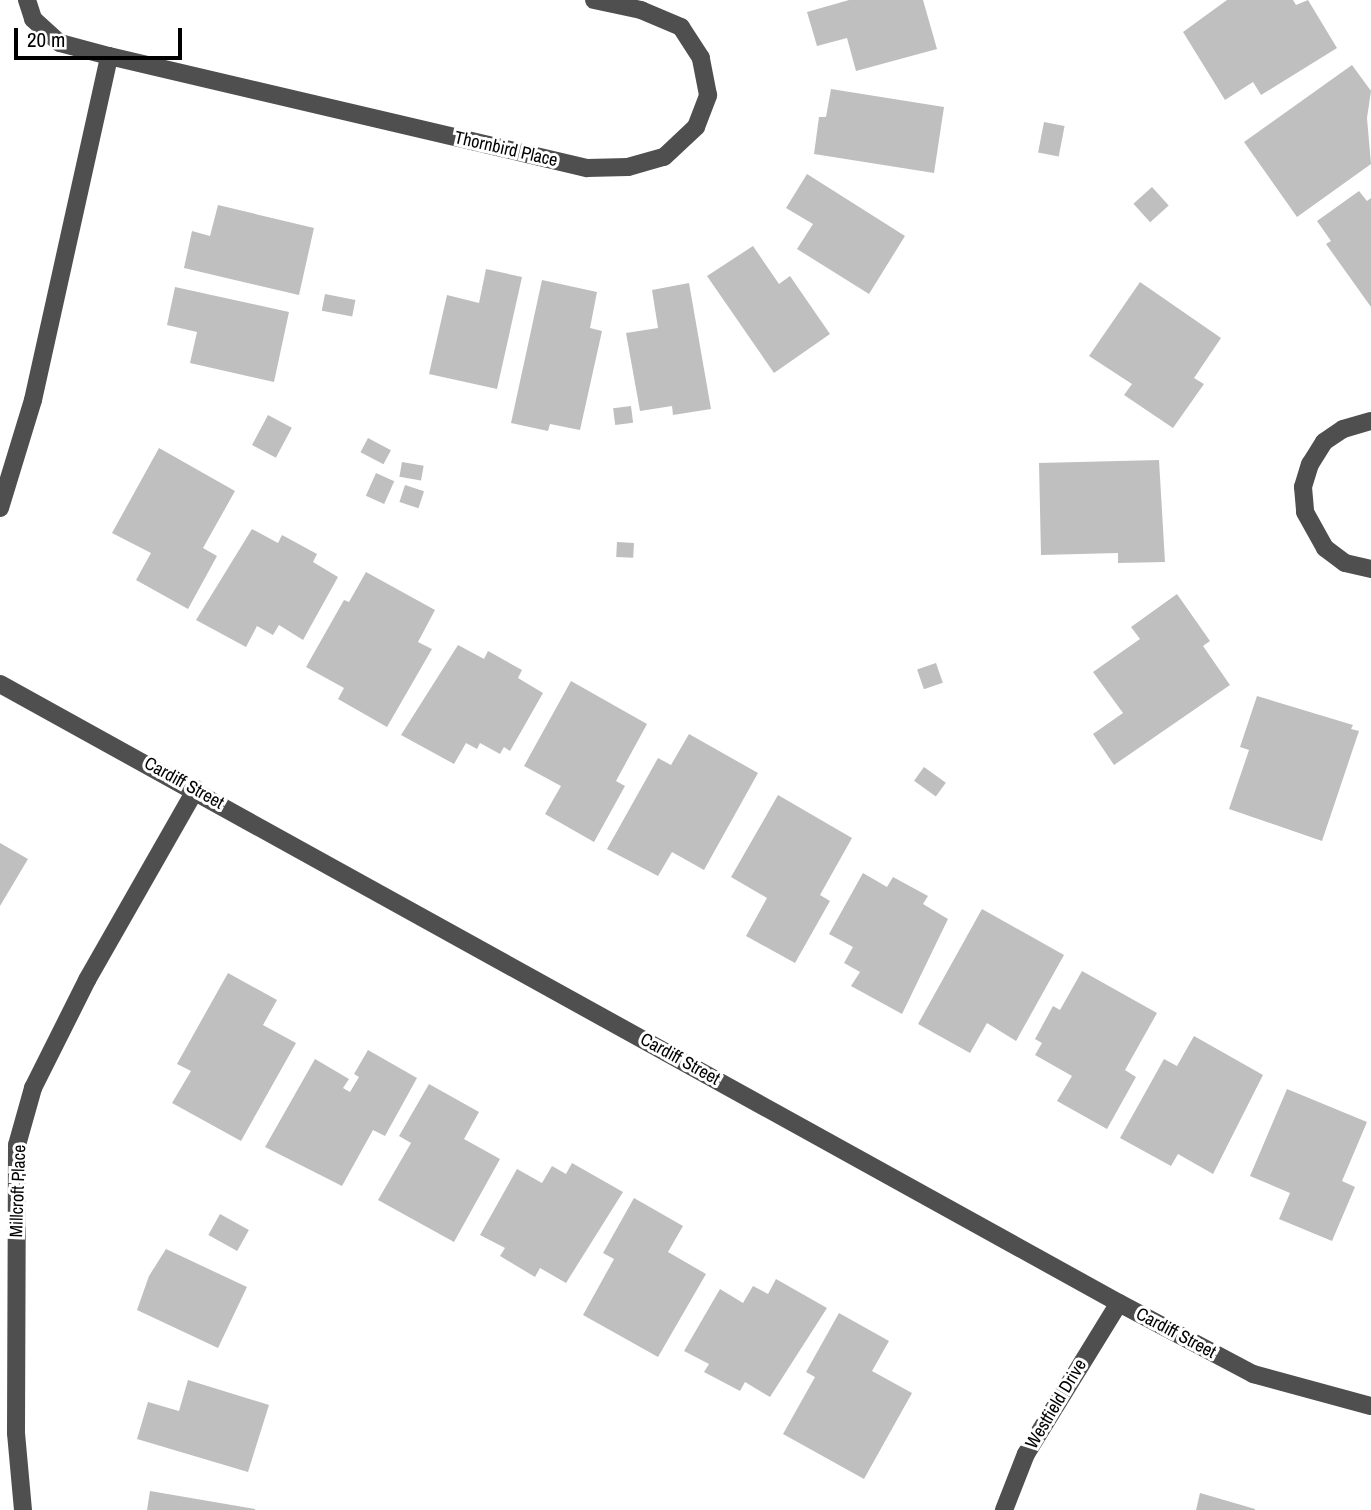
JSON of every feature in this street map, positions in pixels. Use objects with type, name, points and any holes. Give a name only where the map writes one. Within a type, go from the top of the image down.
[{"type":"street","name":"Thornbird Place","points":[[27,0],[33,19],[60,43],[109,57],[587,169],[628,167],[664,158],[696,127],[708,95],[701,58],[681,27],[641,10],[594,0]]},
{"type":"street","points":[[0,508],[33,400],[109,57]]},
{"type":"street","points":[[1371,421],[1343,429],[1324,442],[1310,464],[1303,487],[1305,513],[1325,548],[1345,563],[1371,569]]},
{"type":"street","name":"Cardiff Street","points":[[0,684],[196,789],[1119,1303],[1253,1374],[1371,1406]]},
{"type":"street","name":"Millcroft Place","points":[[23,1510],[16,1433],[17,1145],[33,1088],[87,980],[196,789]]},
{"type":"street","name":"Westfield Drive","points":[[1004,1510],[1026,1454],[1119,1303]]},
{"type":"building","points":[[849,0],[923,0],[937,49],[856,71],[847,38],[817,46],[807,12]]},
{"type":"building","points":[[1227,0],[1293,0],[1296,5],[1308,0],[1337,48],[1261,95],[1253,82],[1225,100],[1183,32]]},
{"type":"building","points":[[1352,65],[1371,91],[1367,118],[1371,164],[1297,217],[1244,142]]},
{"type":"building","points":[[831,89],[944,107],[934,173],[814,154],[819,117],[826,117]]},
{"type":"building","points":[[1044,122],[1065,126],[1059,156],[1038,152]]},
{"type":"building","points":[[807,174],[905,236],[869,294],[797,249],[813,224],[786,208]]},
{"type":"building","points":[[1152,187],[1169,206],[1150,222],[1133,204]]},
{"type":"building","points":[[1359,191],[1367,201],[1371,198],[1371,307],[1326,244],[1331,241],[1317,221]]},
{"type":"building","points":[[218,205],[314,228],[299,295],[184,268],[192,231],[210,236]]},
{"type":"building","points":[[753,246],[779,284],[790,276],[830,334],[774,373],[707,276]]},
{"type":"building","points":[[486,269],[522,277],[497,389],[429,374],[447,295],[479,303]]},
{"type":"building","points":[[542,280],[597,292],[590,328],[602,331],[580,430],[550,424],[548,431],[511,423]]},
{"type":"building","points":[[1140,282],[1221,338],[1194,378],[1204,384],[1173,428],[1124,395],[1132,384],[1089,356]]},
{"type":"building","points":[[689,283],[711,409],[673,415],[672,406],[640,411],[626,333],[658,328],[652,290]]},
{"type":"building","points":[[175,287],[289,312],[274,382],[190,363],[197,332],[167,325]]},
{"type":"building","points":[[325,294],[355,300],[352,317],[322,311]]},
{"type":"building","points":[[631,406],[633,423],[615,425],[613,408]]},
{"type":"building","points":[[268,415],[292,428],[276,458],[252,445]]},
{"type":"building","points":[[368,438],[391,450],[383,464],[360,452]]},
{"type":"building","points":[[159,448],[235,491],[203,548],[217,556],[188,609],[136,580],[151,553],[112,533]]},
{"type":"building","points":[[1159,460],[1165,562],[1118,563],[1118,553],[1041,555],[1039,463]]},
{"type":"building","points":[[402,462],[424,466],[421,481],[399,477]]},
{"type":"building","points":[[376,473],[394,481],[384,504],[366,496]]},
{"type":"building","points":[[405,485],[424,491],[418,508],[399,502]]},
{"type":"building","points":[[252,529],[278,543],[282,535],[317,554],[313,562],[338,577],[303,640],[279,625],[273,635],[257,626],[246,647],[196,620]]},
{"type":"building","points":[[617,542],[634,543],[633,558],[616,557]]},
{"type":"building","points":[[366,572],[435,610],[418,642],[432,649],[387,727],[338,699],[344,688],[306,667],[344,600],[349,602]]},
{"type":"building","points":[[1177,594],[1210,641],[1203,646],[1230,685],[1114,765],[1093,734],[1123,713],[1093,672],[1140,639],[1131,627]]},
{"type":"building","points":[[458,645],[484,659],[488,651],[522,670],[518,678],[543,693],[510,751],[504,747],[500,754],[480,743],[477,749],[466,743],[454,764],[401,735]]},
{"type":"building","points":[[936,663],[943,683],[924,689],[917,670]]},
{"type":"building","points":[[571,681],[647,724],[616,781],[625,786],[594,842],[545,814],[561,786],[524,766]]},
{"type":"building","points":[[1257,696],[1353,725],[1351,729],[1359,731],[1322,841],[1229,809],[1249,750],[1240,747]]},
{"type":"building","points":[[689,734],[758,773],[704,870],[672,852],[658,876],[607,849],[658,758],[671,765]]},
{"type":"building","points":[[924,767],[946,783],[936,797],[914,781]]},
{"type":"building","points":[[778,795],[852,838],[820,895],[830,901],[795,963],[746,936],[767,898],[731,877]]},
{"type":"building","points":[[0,843],[28,859],[0,906]]},
{"type":"building","points":[[863,873],[887,887],[893,877],[928,896],[923,904],[948,919],[902,1014],[851,986],[860,972],[844,963],[853,947],[829,934]]},
{"type":"building","points":[[982,909],[1064,955],[1016,1041],[987,1023],[970,1053],[918,1024]]},
{"type":"building","points":[[1082,971],[1157,1013],[1125,1070],[1136,1077],[1107,1129],[1057,1101],[1072,1076],[1035,1055],[1042,1043],[1035,1039],[1053,1006],[1060,1010]]},
{"type":"building","points":[[228,973],[277,1000],[263,1025],[296,1043],[241,1141],[172,1103],[191,1071],[177,1064]]},
{"type":"building","points":[[1194,1036],[1263,1075],[1213,1174],[1178,1154],[1171,1166],[1120,1138],[1164,1059],[1177,1066]]},
{"type":"building","points":[[368,1050],[417,1078],[385,1136],[373,1130],[342,1186],[265,1147],[315,1059],[349,1079],[343,1088],[350,1092],[359,1077],[354,1074]]},
{"type":"building","points":[[429,1084],[479,1112],[464,1139],[500,1159],[454,1242],[378,1200],[411,1143],[399,1136]]},
{"type":"building","points":[[1287,1089],[1367,1122],[1342,1181],[1355,1187],[1332,1241],[1279,1219],[1290,1193],[1250,1176]]},
{"type":"building","points":[[572,1163],[623,1192],[566,1283],[540,1268],[535,1277],[500,1256],[505,1248],[480,1235],[517,1169],[542,1183],[552,1166],[566,1174]]},
{"type":"building","points":[[634,1198],[683,1226],[668,1252],[706,1274],[658,1357],[583,1315],[614,1259],[603,1253]]},
{"type":"building","points":[[220,1214],[249,1230],[237,1251],[208,1235]]},
{"type":"building","points":[[166,1249],[247,1287],[218,1348],[137,1310],[149,1276]]},
{"type":"building","points":[[776,1279],[827,1308],[770,1397],[745,1382],[740,1391],[704,1372],[709,1364],[684,1351],[720,1289],[743,1303],[753,1286],[768,1294]]},
{"type":"building","points":[[839,1313],[889,1341],[872,1371],[912,1393],[864,1479],[783,1434],[815,1377],[806,1372]]},
{"type":"building","points":[[188,1380],[269,1405],[248,1472],[137,1439],[148,1402],[179,1411]]},
{"type":"building","points":[[150,1491],[255,1509],[255,1510],[147,1510]]},
{"type":"building","points":[[1200,1493],[1255,1509],[1255,1510],[1196,1510]]}]
